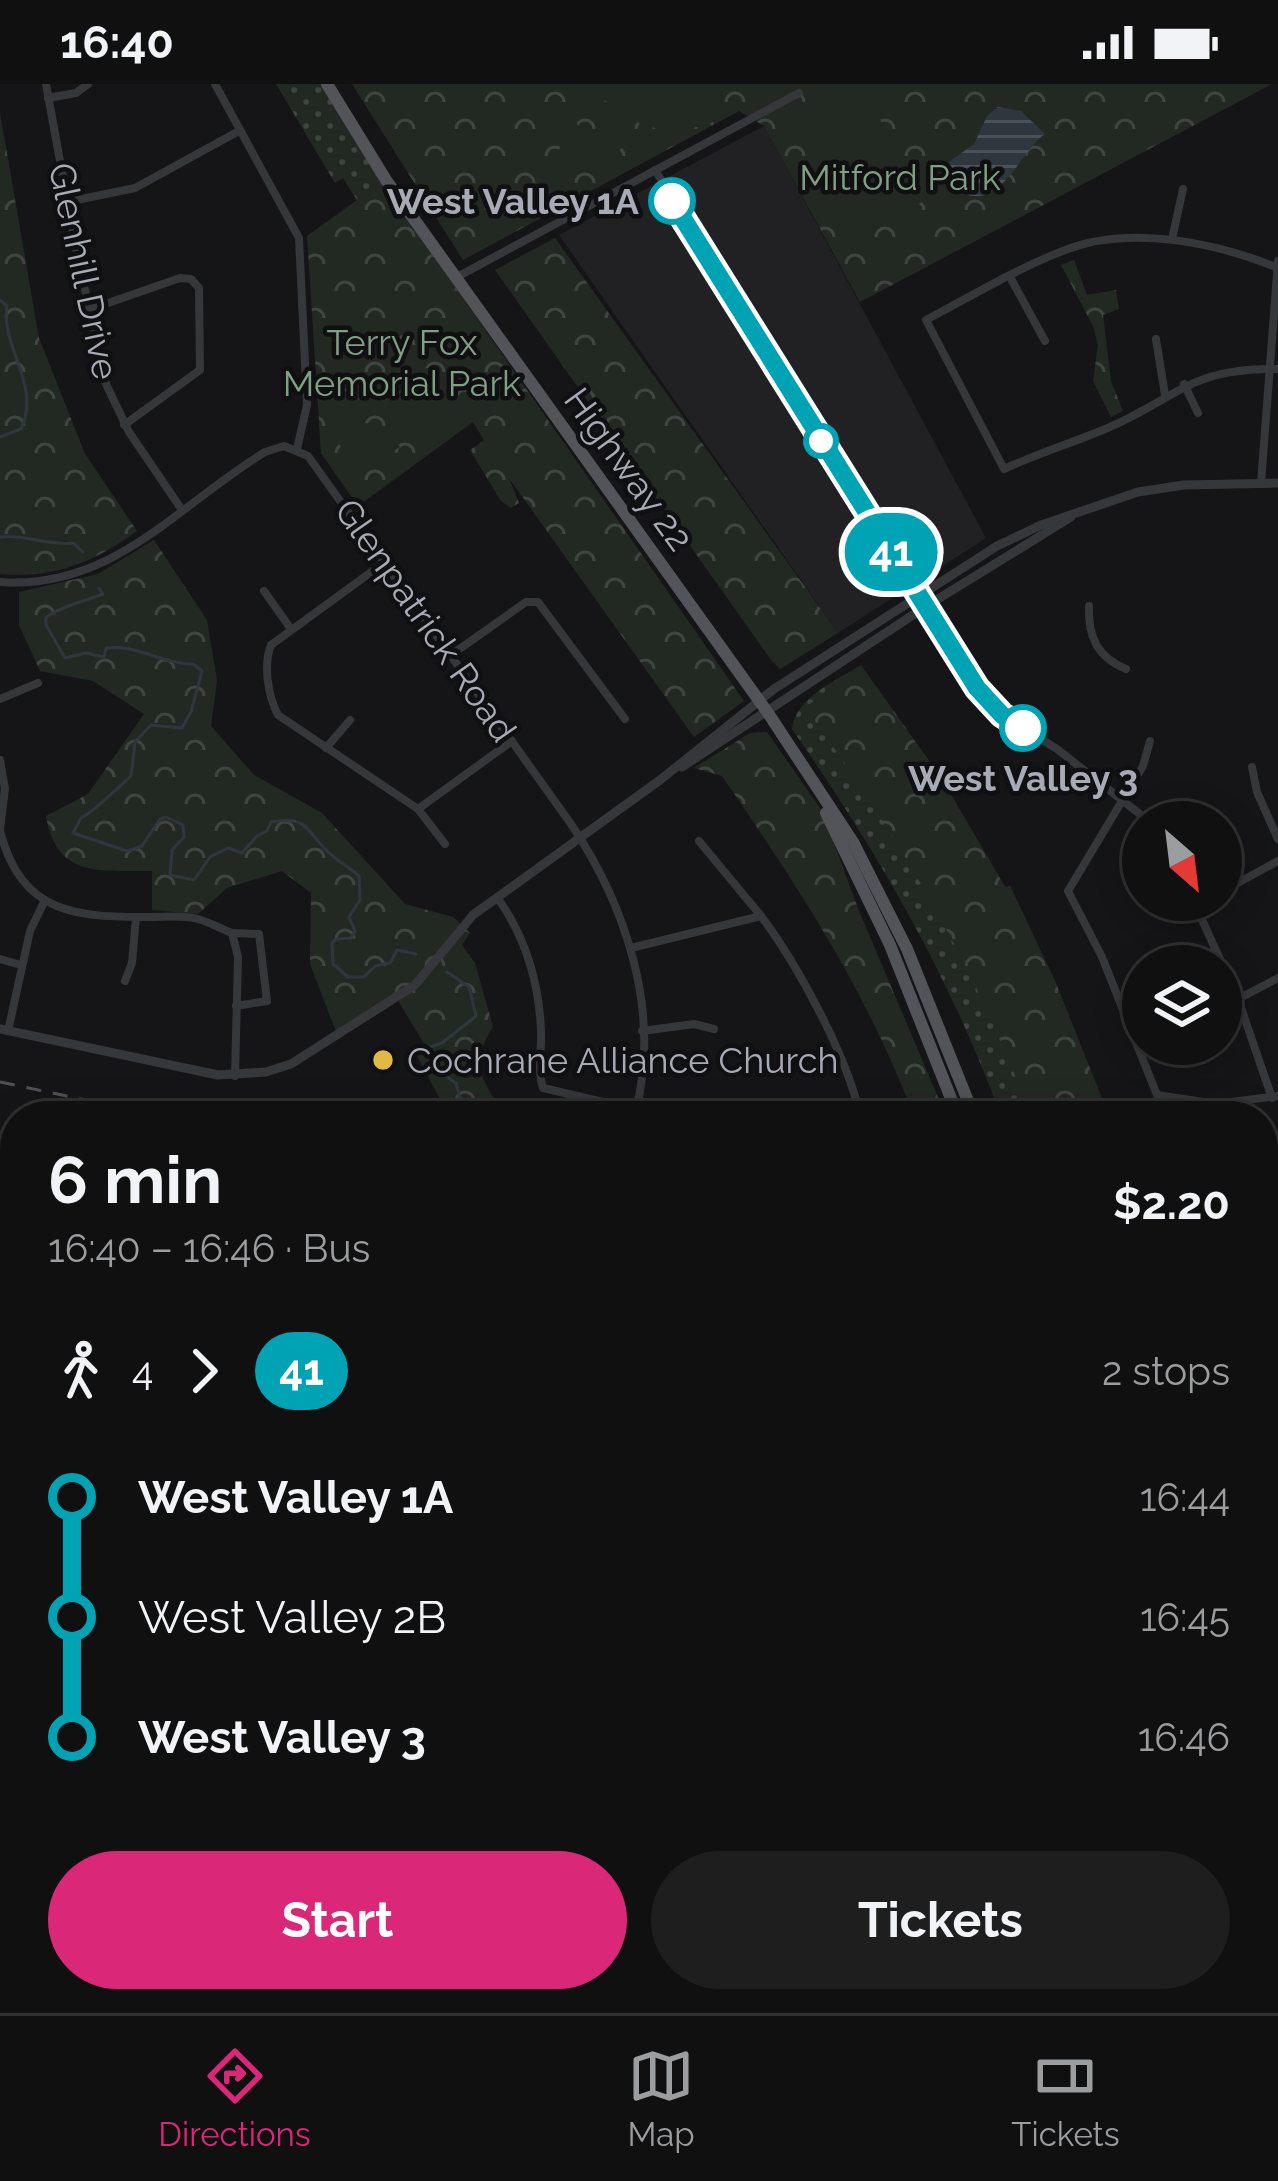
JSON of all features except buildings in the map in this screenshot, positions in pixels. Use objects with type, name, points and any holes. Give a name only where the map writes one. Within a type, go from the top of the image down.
[{"type":"main road","name":"Highway 22","points":[[327,84],[455,278],[805,768],[871,874],[907,949],[968,1101]]},
{"type":"main road","name":"Highway 22","points":[[805,768],[890,945],[952,1101]]},
{"type":"street","name":"Glenhill Drive","points":[[46,84],[106,384],[124,425],[182,510]]},
{"type":"street","points":[[48,98],[76,93],[88,84]]},
{"type":"street","points":[[0,582],[39,583],[83,573],[114,559],[265,452],[284,446],[297,449],[307,405],[298,238],[215,84]]},
{"type":"street","points":[[455,278],[799,93]]},
{"type":"street","points":[[67,202],[135,188],[239,131]]},
{"type":"street","points":[[655,170],[925,607],[989,702],[1123,800]]},
{"type":"street","points":[[1172,239],[1183,189]]},
{"type":"street","points":[[1261,483],[1272,369],[1277,265],[1172,239],[1083,244],[926,320],[1004,469],[1110,427],[1210,374],[1272,369]]},
{"type":"street","points":[[88,310],[180,278],[190,279],[199,288],[200,370],[124,425]]},
{"type":"street","points":[[1010,278],[1045,341]]},
{"type":"street","points":[[1156,339],[1165,394]]},
{"type":"street","points":[[1184,384],[1198,413]]},
{"type":"street","name":"Glenpatrick Road","points":[[297,449],[312,460],[580,837],[613,896],[631,948],[642,1031],[637,1101]]},
{"type":"street","points":[[45,899],[4,1030],[235,1076],[266,1072],[308,1056],[397,999],[415,985],[473,915],[917,594],[1019,535],[1138,492],[1184,485],[1278,483]]},
{"type":"street","points":[[764,707],[1081,511]]},
{"type":"street","points":[[385,562],[274,641],[267,653],[272,704],[280,719],[418,809],[445,844]]},
{"type":"street","points":[[264,591],[291,629]]},
{"type":"street","points":[[451,655],[522,604],[538,602],[625,719]]},
{"type":"street","points":[[1089,606],[1093,643],[1111,663],[1126,669]]},
{"type":"street","points":[[0,699],[38,683]]},
{"type":"street","points":[[326,748],[350,720]]},
{"type":"street","points":[[418,809],[512,741]]},
{"type":"street","points":[[1150,741],[1143,766],[1068,891],[1102,957],[1156,1095],[1196,1101]]},
{"type":"street","points":[[0,760],[5,778],[0,830],[8,860],[24,885],[64,911],[90,917],[199,919],[232,933],[259,934],[267,1001],[236,1006]]},
{"type":"street","points":[[1252,767],[1257,792],[1278,839]]},
{"type":"street","points":[[699,841],[761,916],[833,1044],[856,1101]]},
{"type":"street","points":[[1242,881],[1278,861]]},
{"type":"street","points":[[497,897],[518,931],[534,978],[541,1019],[541,1085],[595,1101]]},
{"type":"street","points":[[631,948],[761,916]]},
{"type":"street","points":[[125,981],[132,963],[136,917]]},
{"type":"street","points":[[232,933],[238,957],[235,1076]]},
{"type":"street","points":[[0,958],[21,965]]},
{"type":"street","points":[[1242,997],[1278,979]]},
{"type":"street","points":[[1241,1101],[1275,1097],[1242,1010]]},
{"type":"street","points":[[642,1031],[689,1024],[714,1029]]},
{"type":"shaded area","points":[[998,107],[1021,111],[1045,134],[990,193],[960,192],[949,162],[974,144],[987,116]]},
{"type":"shaded area","points":[[764,126],[986,538],[838,633],[559,235]]},
{"type":"green space","points":[[276,84],[323,84],[382,182],[358,202],[343,178],[335,183]]},
{"type":"green space","name":"Mitford Park","points":[[352,84],[1272,84],[860,302],[764,126],[739,111],[463,260]]},
{"type":"green space","points":[[592,84],[715,84],[730,114],[692,128],[655,128],[620,113]]},
{"type":"green space","points":[[861,84],[924,201],[857,237],[794,120]]},
{"type":"green space","points":[[0,113],[39,338],[85,454],[137,531],[89,560],[38,574],[0,574]]},
{"type":"green space","points":[[571,113],[582,133],[612,123],[626,146],[546,190]]},
{"type":"green space","name":"Terry Fox Memorial Park","points":[[382,182],[744,701],[694,737],[509,478],[519,503],[511,508],[501,501],[470,450],[484,440],[473,422],[358,506],[321,453],[307,236]]},
{"type":"green space","points":[[555,238],[838,633],[780,669],[495,270]]},
{"type":"green space","points":[[1074,260],[1087,295],[1116,290],[1119,309],[1103,315],[1111,381],[1123,411],[1111,417],[1093,381],[1098,345],[1093,326],[1061,265]]},
{"type":"green space","points":[[426,368],[433,368],[471,416],[448,428],[428,430],[408,424],[388,408]]},
{"type":"green space","points":[[366,423],[384,429],[400,447],[359,474],[334,436],[348,426]]},
{"type":"green space","points":[[154,540],[207,620],[217,680],[211,726],[254,775],[322,813],[405,904],[453,917],[470,933],[462,945],[475,963],[493,1027],[481,1053],[481,1073],[496,1101],[441,1101],[416,1054],[425,1045],[397,999],[338,1037],[310,964],[311,893],[282,871],[227,888],[198,914],[152,910],[152,871],[84,867],[60,851],[46,816],[88,794],[144,714],[93,681],[40,671],[19,625],[19,592],[98,574]]},
{"type":"green space","points":[[861,665],[940,776],[1005,887],[1010,886],[1103,1101],[995,1101],[909,916],[792,729],[801,708]]},
{"type":"green space","points":[[861,668],[940,776],[1005,887],[1010,886],[1056,983],[1103,1101],[1025,1101],[985,1006],[932,904],[873,805],[805,707]]},
{"type":"green space","points":[[767,732],[822,811],[940,1101],[908,1101],[852,982],[803,899],[722,776],[694,768],[750,733]]},
{"type":"waterway","points":[[0,300],[7,306],[9,336],[27,397],[21,429],[0,437]]},
{"type":"waterway","points":[[0,537],[73,543],[83,552]]},
{"type":"waterway","points":[[99,588],[103,594],[46,618],[65,658],[86,653],[104,657],[106,648],[118,648],[193,664],[202,671],[182,728],[151,725],[135,742],[131,776],[81,818],[73,833],[127,851],[142,846],[166,817],[183,825],[184,837],[172,850],[170,875],[194,880],[210,857],[228,848],[242,853],[271,822],[299,822],[359,876],[360,900],[349,917],[355,931],[351,938],[332,943],[333,964],[348,977],[364,977],[375,966],[390,963],[397,950],[416,954]]},
{"type":"waterway","points":[[447,972],[469,987],[476,1016],[430,1047],[430,1054],[437,1069],[456,1083],[461,1101]]},
{"type":"railway","points":[[0,1082],[91,1101]]},
{"type":"bus line","name":"41","points":[[672,201],[977,688],[1002,715],[1023,728]]},
{"type":"place","name":"West Valley 1A","points":[[672,201]]},
{"type":"place","name":"West Valley 3","points":[[1023,728]]},
{"type":"place","name":"Cochrane Alliance Church","points":[[383,1060]]}]
